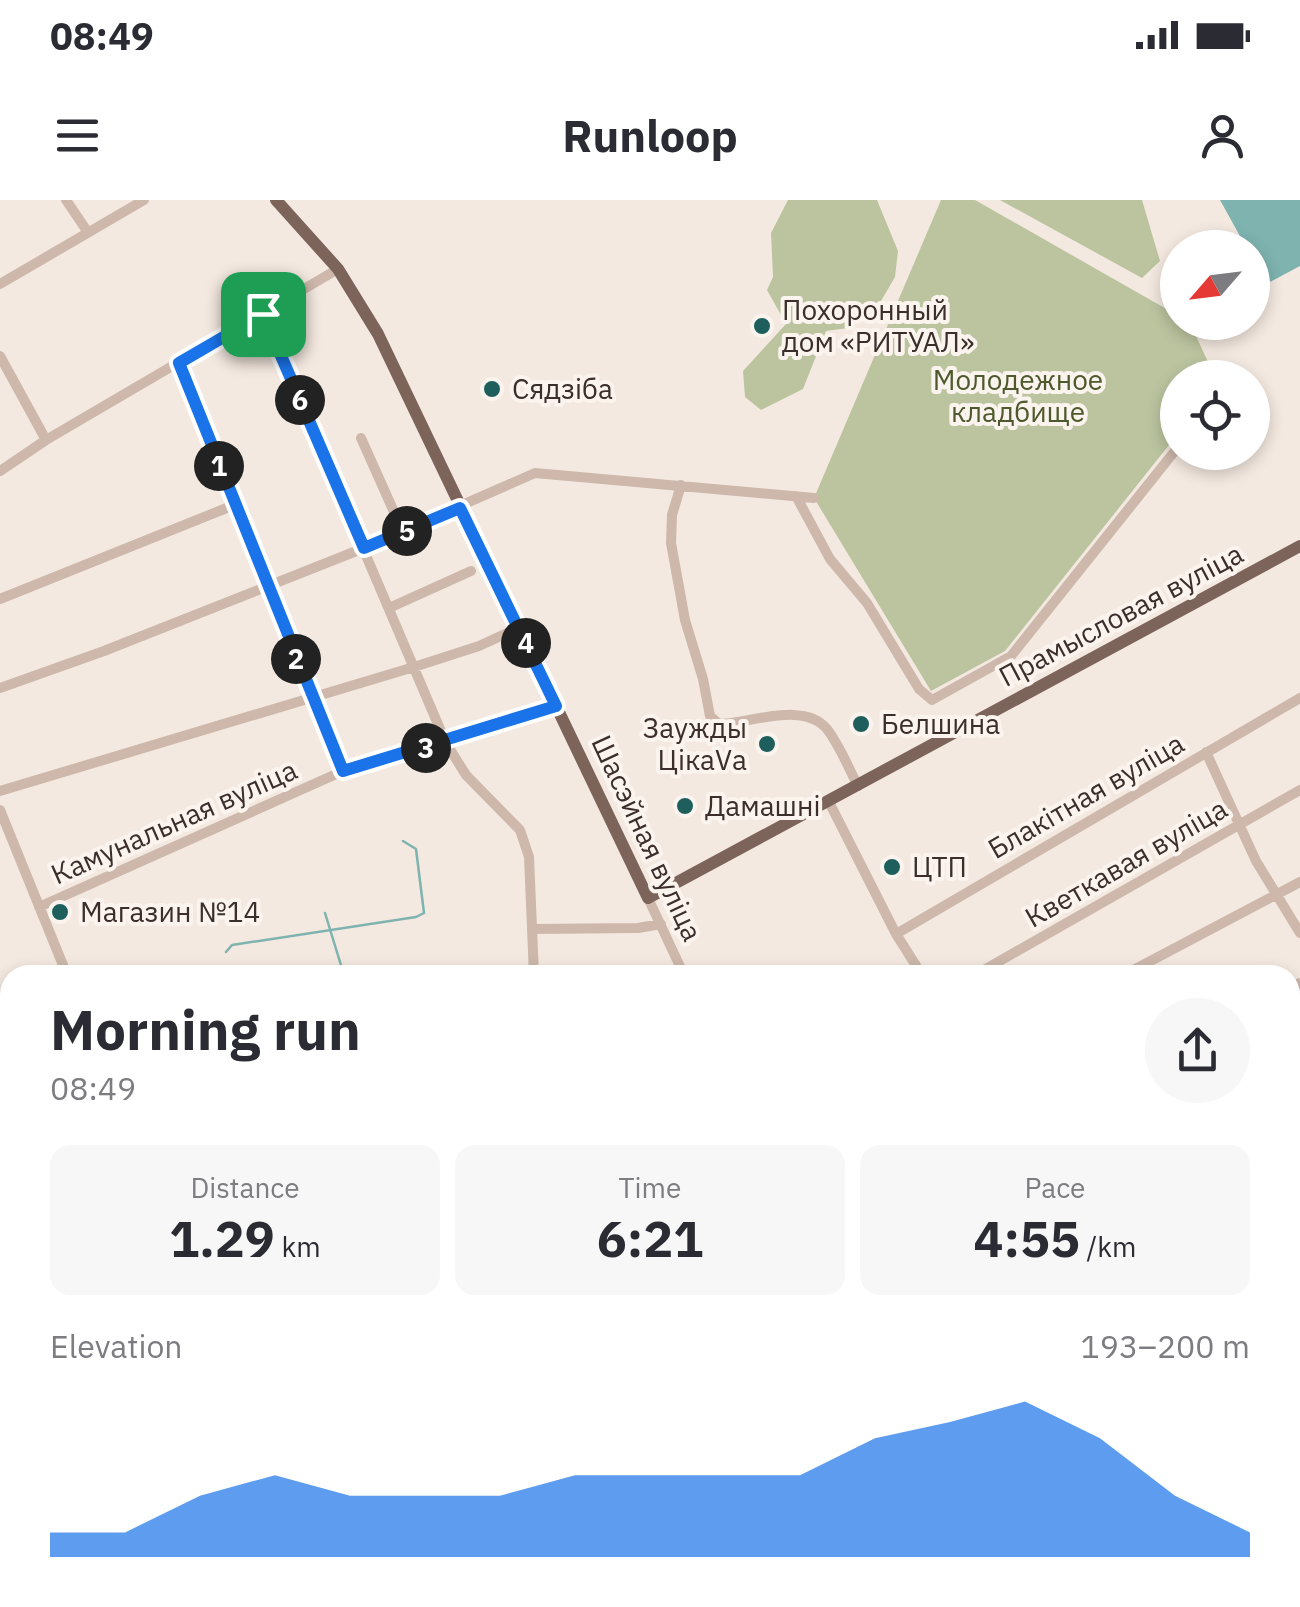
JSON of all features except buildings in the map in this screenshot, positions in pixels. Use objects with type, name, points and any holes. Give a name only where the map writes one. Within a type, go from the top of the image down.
[{"type":"main road","name":"Шасэйная вуліца","points":[[276,200],[338,269],[378,334],[648,898]]},
{"type":"main road","name":"Прамысловая вуліца","points":[[648,898],[1300,546]]},
{"type":"street","points":[[66,200],[87,231]]},
{"type":"street","points":[[0,284],[144,200]]},
{"type":"street","points":[[0,471],[46,440],[338,269]]},
{"type":"street","points":[[263,314],[446,742],[466,775],[520,830],[529,857],[534,965]]},
{"type":"street","points":[[0,356],[46,440]]},
{"type":"street","points":[[179,363],[343,771]]},
{"type":"street","points":[[361,438],[403,532]]},
{"type":"street","points":[[796,496],[830,560],[867,603],[919,689],[932,700],[1011,656],[1160,470]]},
{"type":"street","points":[[0,688],[364,548],[535,473],[814,498]]},
{"type":"street","points":[[680,485],[672,515],[671,543],[685,620],[710,716],[719,724],[802,714],[819,721],[858,786]]},
{"type":"street","points":[[0,599],[234,505]]},
{"type":"street","points":[[389,608],[472,572]]},
{"type":"street","points":[[0,791],[414,667],[480,646],[518,628]]},
{"type":"street","name":"Блакітная вуліца","points":[[896,934],[1300,698]]},
{"type":"street","name":"Камунальная вуліца","points":[[40,907],[343,771],[556,706]]},
{"type":"street","points":[[1206,752],[1237,825],[1300,933]]},
{"type":"street","name":"Кветкавая вуліца","points":[[992,965],[1300,790]]},
{"type":"street","points":[[829,802],[916,965]]},
{"type":"street","points":[[0,810],[63,965]]},
{"type":"street","points":[[1143,965],[1300,882]]},
{"type":"street","name":"Шасэйная вуліца","points":[[648,898],[679,965]]},
{"type":"street","points":[[533,929],[638,928],[660,924]]},
{"type":"green space","points":[[788,200],[877,200],[898,251],[895,277],[874,313],[848,328],[826,331],[803,389],[761,410],[745,397],[743,371],[786,324],[767,290],[773,277],[771,233]]},
{"type":"green space","name":"Молодежное кладбище","points":[[941,200],[975,200],[1160,305],[1160,340],[1198,340],[1207,360],[1160,360],[1160,456],[1005,651],[931,691],[814,498]]},
{"type":"green space","points":[[1000,200],[1142,200],[1160,261],[1142,278]]},
{"type":"water","points":[[1220,200],[1300,200],[1300,266],[1270,282],[1270,230],[1237,230]]},
{"type":"waterway","points":[[226,952],[232,945],[424,913],[416,849],[403,841]]},
{"type":"waterway","points":[[325,913],[341,965]]},
{"type":"place","name":"Похоронный дом «РИТУАЛ»","points":[[762,326]]},
{"type":"place","name":"Сядзіба","points":[[492,389]]},
{"type":"place","name":"Белшина","points":[[861,724]]},
{"type":"place","name":"Заужды ЦікаVа","points":[[767,744]]},
{"type":"place","name":"Дамашні","points":[[685,806]]},
{"type":"place","name":"ЦТП","points":[[892,867]]},
{"type":"place","name":"Магазин №14","points":[[60,912]]},
{"type":"route","points":[[263,314],[364,548],[460,508],[556,706],[343,771],[179,363],[263,314]]}]
